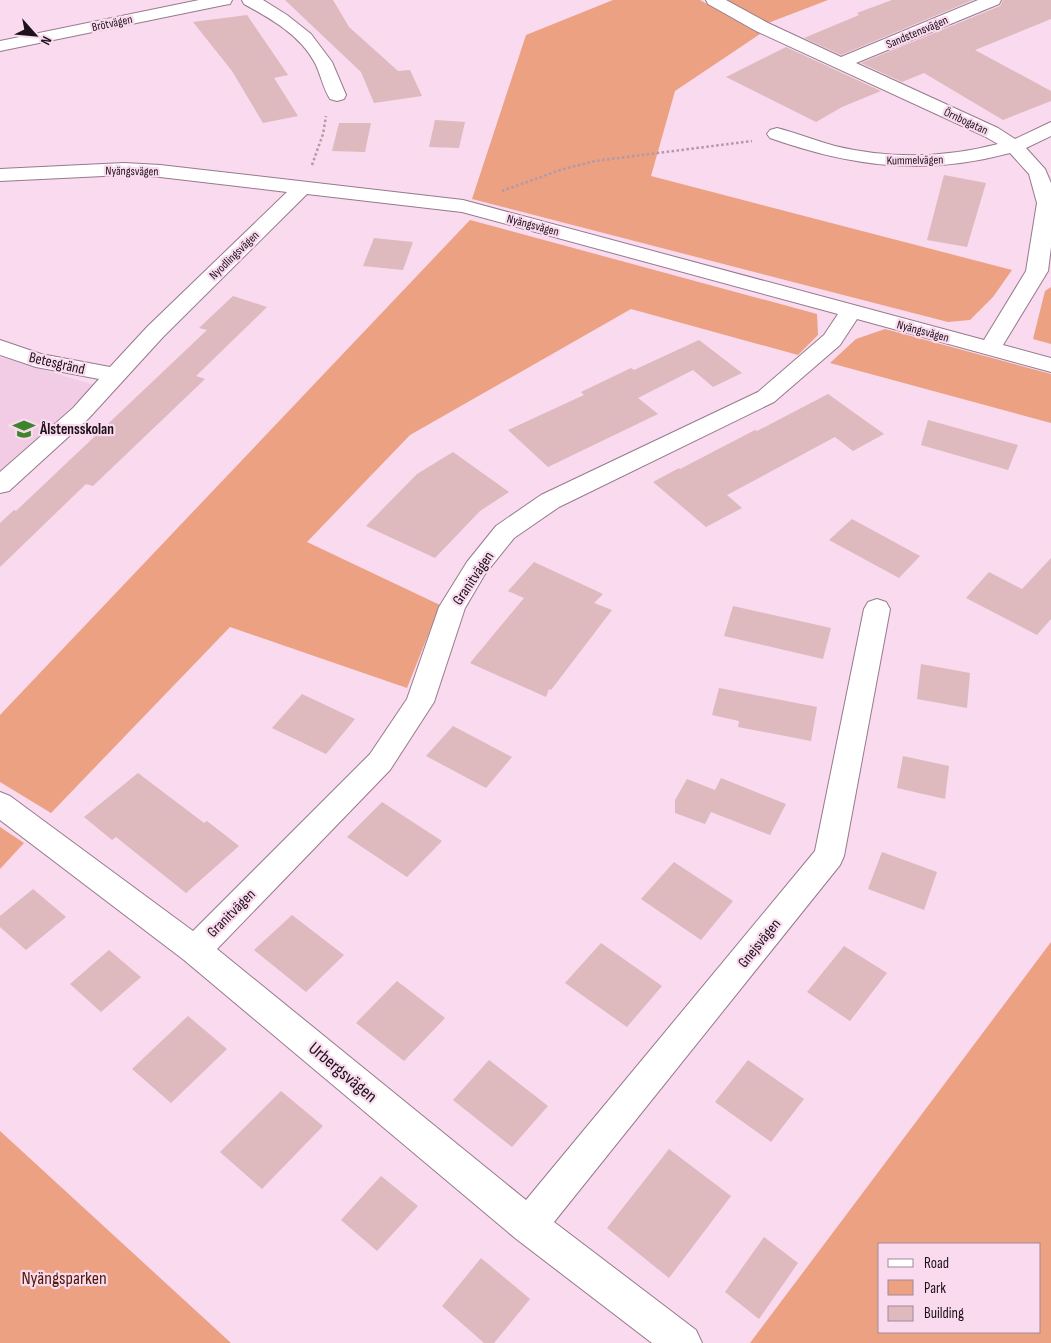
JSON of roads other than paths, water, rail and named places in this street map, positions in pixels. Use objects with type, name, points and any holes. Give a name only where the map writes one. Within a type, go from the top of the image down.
[{"type":"street","name":"Brötvägen","points":[[0,46],[224,0]]},
{"type":"street","points":[[250,0],[295,28],[314,45],[325,64],[337,95]]},
{"type":"street","name":"Örnbogatan","points":[[714,0],[762,27],[991,132],[1014,146],[1038,172],[1046,203],[1044,269],[990,348]]},
{"type":"street","name":"Sandstensvägen","points":[[841,63],[993,0]]},
{"type":"street","name":"Kummelvägen","points":[[777,134],[831,152],[878,160],[930,161],[976,156],[1014,146],[1051,128]]},
{"type":"street","name":"Nyängsvägen","points":[[0,175],[124,169],[160,171],[462,206],[1051,365]]},
{"type":"street","name":"Nyodlingsvägen","points":[[6,471],[81,412],[155,332],[303,187]]},
{"type":"street","name":"Granitvägen","points":[[195,950],[380,762],[420,702],[452,607],[476,568],[505,532],[550,501],[766,397],[832,340],[851,312]]},
{"type":"street","name":"Betesgränd","points":[[0,348],[36,360],[115,375]]},
{"type":"street","name":"Gnejsvägen","points":[[528,1225],[829,856],[877,609]]},
{"type":"street","name":"Urbergsvägen","points":[[0,804],[195,950],[528,1225],[683,1343]]},
{"type":"place","name":"Ålstensskolan","points":[[24,429]]},
{"type":"park label","name":"Nyängsparken","points":[[64,1278]]}]
